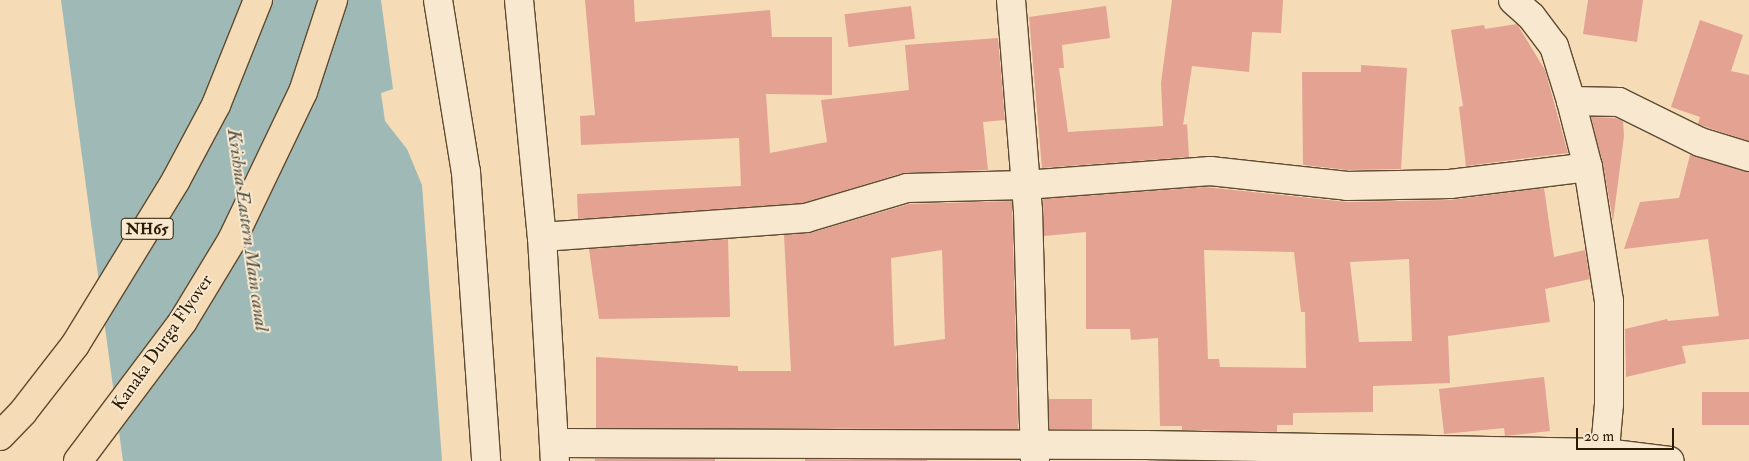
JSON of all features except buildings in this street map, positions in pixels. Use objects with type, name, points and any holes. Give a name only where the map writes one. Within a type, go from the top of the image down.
[{"type":"highway","name":"NH65","points":[[0,436],[24,412],[75,345],[176,180],[216,105],[258,0]]},
{"type":"highway","name":"Kanaka Durga Flyover","points":[[78,461],[183,321],[232,240],[303,92],[333,0]]},
{"type":"street","points":[[438,0],[466,172],[486,461]]},
{"type":"street","points":[[519,0],[542,236],[556,452],[1035,452],[1605,457],[1670,461]]},
{"type":"street","points":[[1011,0],[1025,186],[1035,452]]},
{"type":"street","points":[[1513,0],[1531,16],[1554,46],[1588,167],[1609,302],[1609,404],[1605,457]]},
{"type":"street","points":[[1571,101],[1619,102],[1700,142],[1749,157]]},
{"type":"street","points":[[542,236],[806,218],[907,188],[1025,186],[1210,171],[1347,186],[1450,184],[1588,167]]},
{"type":"water","name":"Krishna Eastern Main canal","points":[[61,0],[381,0],[393,89],[381,93],[385,121],[407,149],[422,185],[442,461],[123,461]]}]
